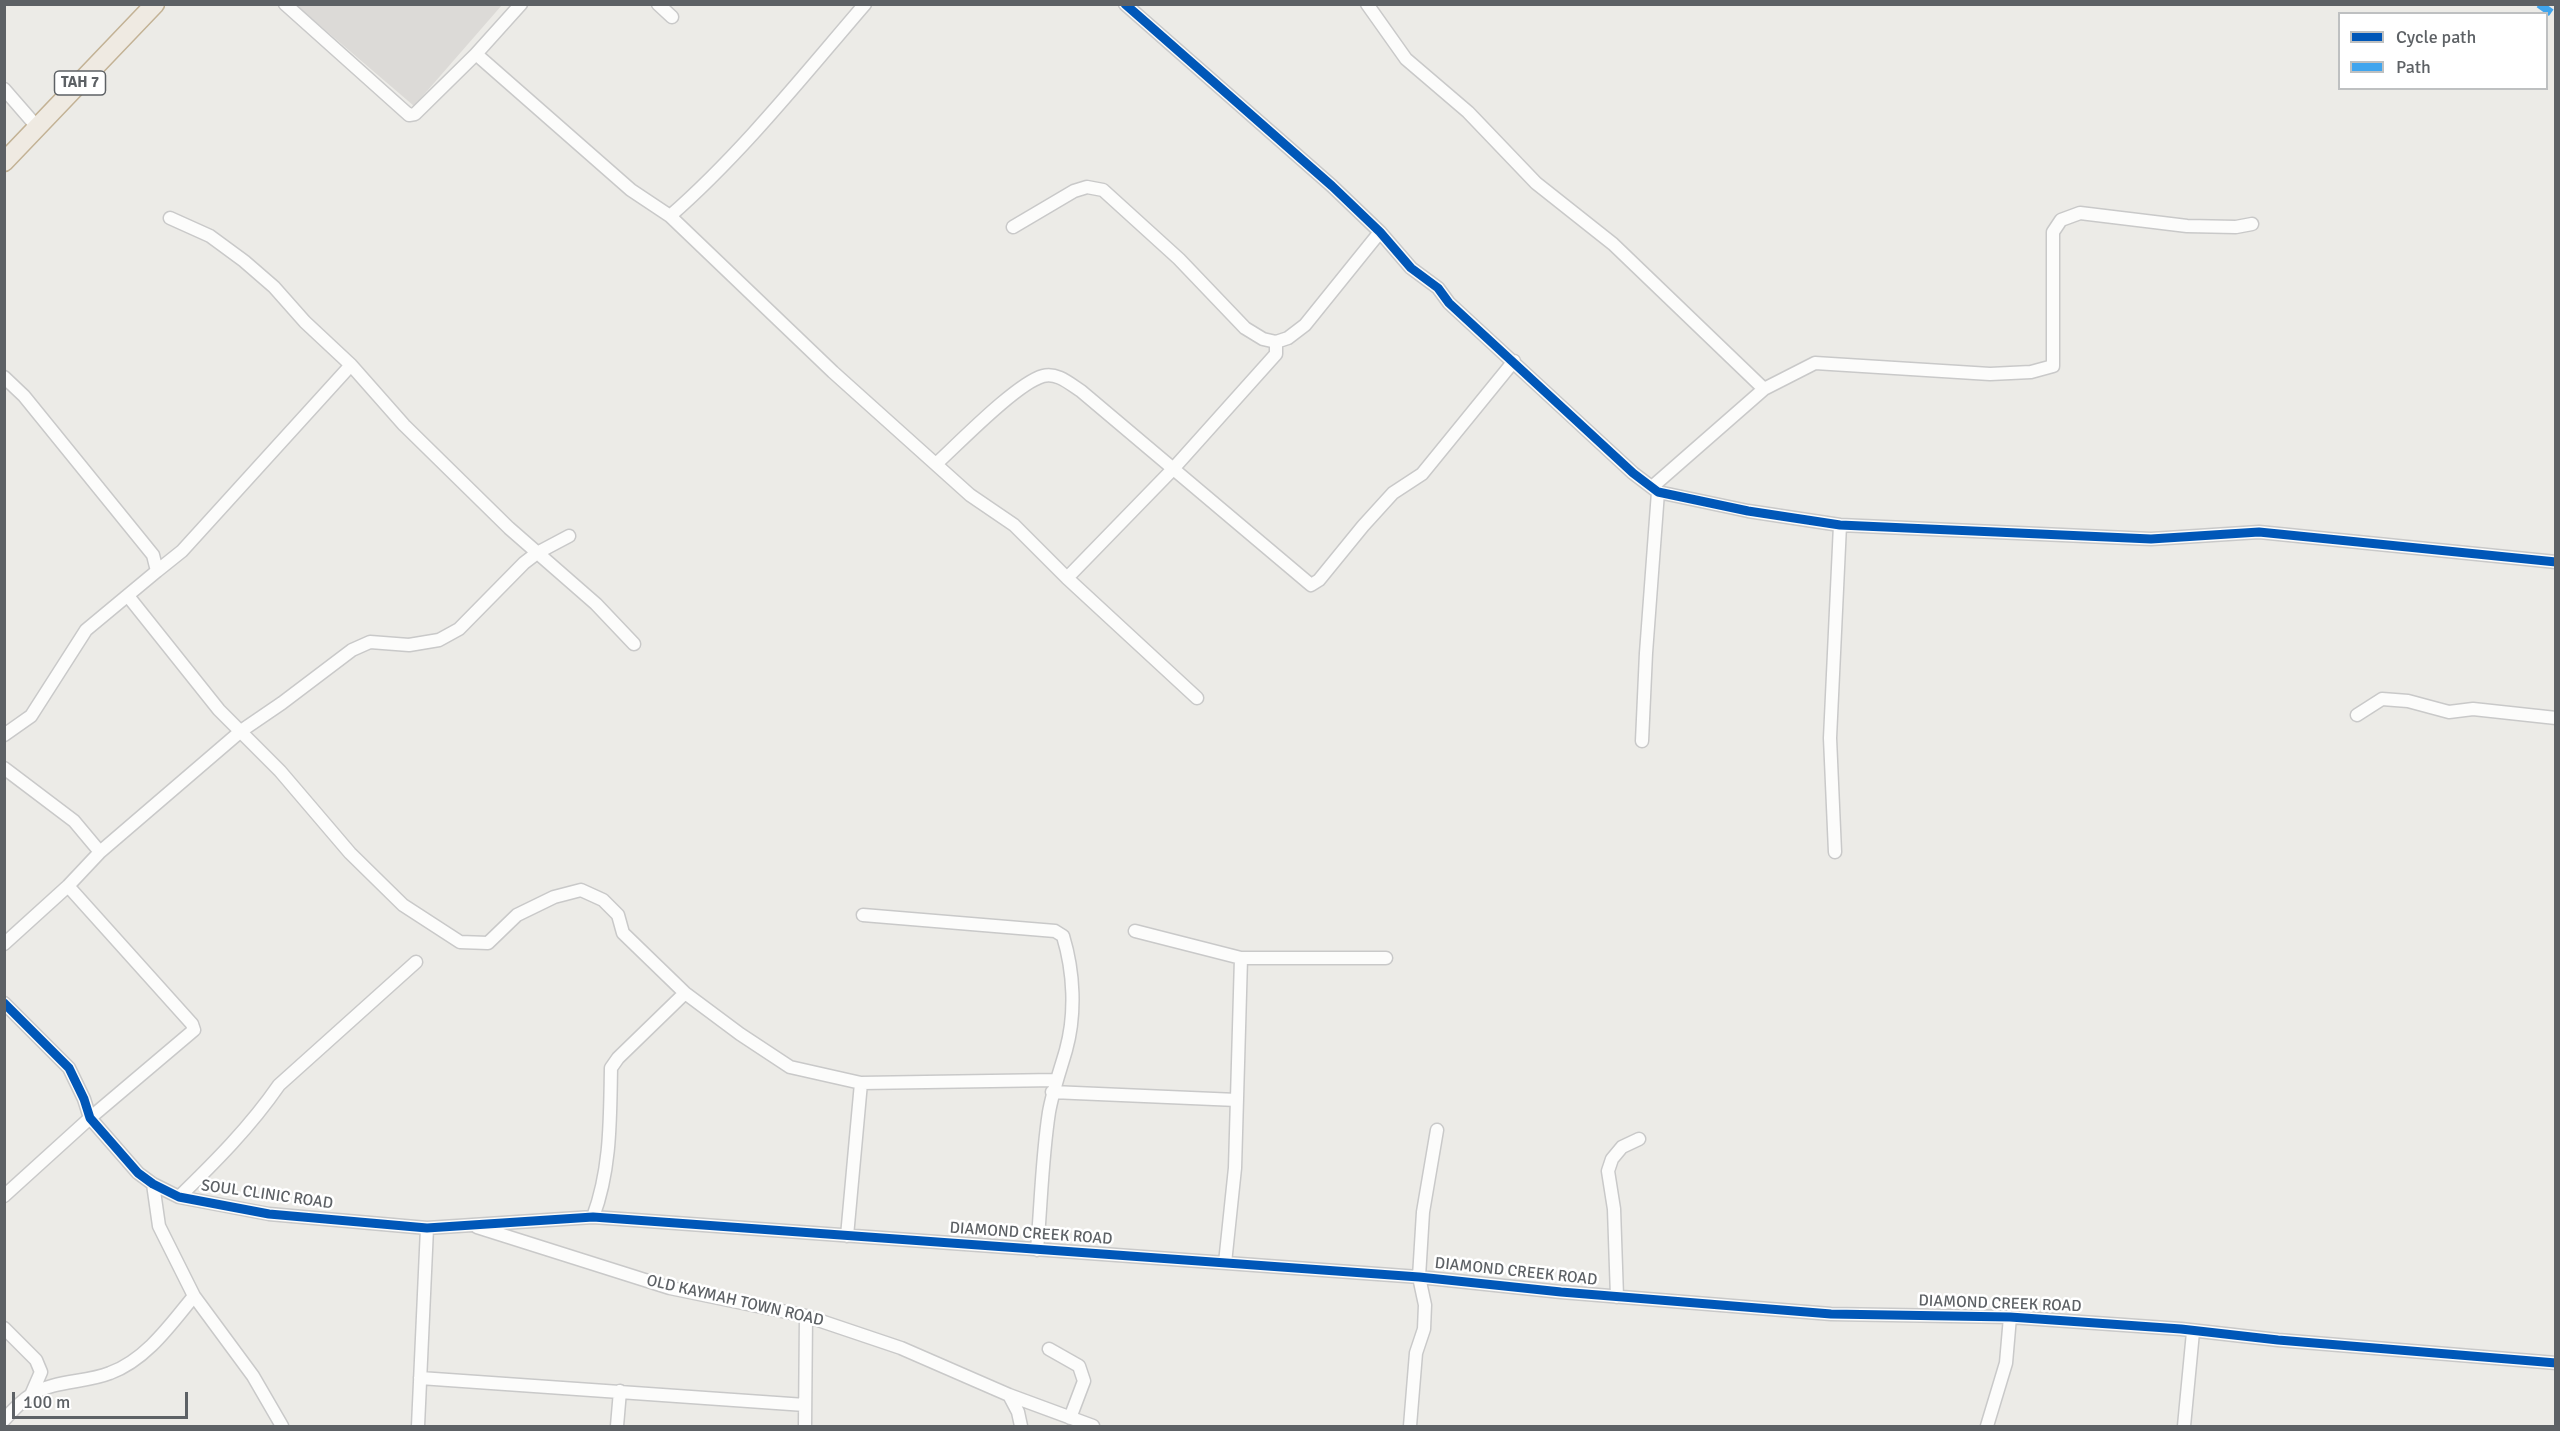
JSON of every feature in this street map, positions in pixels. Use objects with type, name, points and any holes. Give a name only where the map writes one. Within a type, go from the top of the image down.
[{"type":"highway","name":"TAH 7","points":[[4,162],[38,128],[146,7]]},
{"type":"street","points":[[285,4],[410,115],[415,114],[476,54],[520,4]]},
{"type":"street","points":[[658,4],[672,17]]},
{"type":"street","points":[[670,216],[773,110],[865,4]]},
{"type":"street","points":[[1125,4],[1332,186],[1380,232],[1411,268],[1438,288],[1449,303],[1634,473],[1655,489],[1748,511],[1840,525],[2151,539],[2259,532],[2556,562]]},
{"type":"street","points":[[1367,4],[1406,59],[1468,112],[1536,183],[1613,244],[1764,389]]},
{"type":"street","points":[[476,54],[632,190],[670,216],[833,372],[970,495],[1014,525],[1067,578],[1197,698]]},
{"type":"street","points":[[4,89],[38,128]]},
{"type":"street","points":[[1013,226],[1074,191],[1087,187],[1103,190],[1179,259],[1245,328],[1263,339],[1276,342],[1288,338],[1305,325],[1380,232]]},
{"type":"street","points":[[1642,741],[1655,489],[1764,389],[1815,363],[1990,374],[2044,370],[2053,366],[2053,232],[2061,220],[2080,213],[2187,226],[2252,224]]},
{"type":"street","points":[[170,218],[210,236],[274,287],[305,322],[351,365],[404,425],[537,553],[596,604],[634,644]]},
{"type":"street","points":[[1067,578],[1173,469],[1276,354],[1276,342]]},
{"type":"street","points":[[936,464],[1021,387],[1044,375],[1058,376],[1081,391],[1311,585],[1319,580],[1363,526],[1393,494],[1422,474],[1514,361]]},
{"type":"street","points":[[4,735],[31,716],[86,630],[190,542],[351,365]]},
{"type":"street","points":[[4,377],[24,396],[153,555],[157,571]]},
{"type":"street","points":[[1835,852],[1830,738],[1840,525]]},
{"type":"street","points":[[4,944],[68,886],[100,852],[241,731],[291,697],[331,665],[370,642],[409,645],[439,640],[459,629],[496,589],[537,553],[568,536]]},
{"type":"street","points":[[128,596],[219,710],[280,771],[350,853],[396,898],[426,921],[460,942],[488,943],[517,915],[554,897],[581,890],[603,900],[618,915],[623,933],[684,993],[790,1067],[861,1083],[1054,1086],[1238,1100]]},
{"type":"street","points":[[2356,715],[2382,699],[2408,701],[2449,712],[2474,709],[2556,718]]},
{"type":"street","points":[[4,768],[74,820],[100,852]]},
{"type":"street","points":[[4,1196],[194,1030],[194,1026],[68,886]]},
{"type":"street","points":[[863,915],[1054,931],[1063,936],[1071,978],[1072,1019],[1066,1053],[1054,1086],[1037,1250]]},
{"type":"street","points":[[1135,931],[1241,958],[1386,958]]},
{"type":"street","points":[[1225,1263],[1235,1168],[1241,958]]},
{"type":"street","points":[[178,1197],[217,1161],[262,1110],[279,1085],[416,962]]},
{"type":"street","points":[[593,1217],[602,1194],[609,1146],[611,1068],[618,1058],[684,993]]},
{"type":"street","name":"SOUL CLINIC ROAD","points":[[4,1003],[69,1068],[84,1099],[90,1119],[138,1173],[178,1197],[269,1214],[427,1228],[473,1226]]},
{"type":"street","points":[[847,1236],[861,1083]]},
{"type":"street","points":[[1410,1426],[1416,1353],[1424,1329],[1425,1305],[1419,1277],[1423,1212],[1437,1130]]},
{"type":"street","points":[[1617,1297],[1614,1209],[1608,1171],[1612,1159],[1622,1147],[1640,1139]]},
{"type":"street","points":[[153,1184],[159,1226],[194,1296],[253,1376],[282,1426]]},
{"type":"street","name":"DIAMOND CREEK ROAD","points":[[473,1226],[593,1217],[1419,1277],[1617,1297],[1831,1314],[2010,1317],[2181,1329],[2193,1332],[2556,1363]]},
{"type":"street","name":"OLD KAYMAH TOWN ROAD","points":[[473,1226],[670,1288],[806,1316],[902,1348],[1009,1395],[1093,1426]]},
{"type":"street","points":[[418,1426],[427,1228]]},
{"type":"street","points":[[4,1420],[31,1395],[50,1386],[112,1373],[131,1361],[151,1346],[194,1296]]},
{"type":"street","points":[[805,1426],[806,1316]]},
{"type":"street","points":[[1987,1426],[2006,1363],[2010,1317]]},
{"type":"street","points":[[4,1328],[36,1360],[41,1372],[31,1395]]},
{"type":"street","points":[[2184,1426],[2193,1332]]},
{"type":"street","points":[[1049,1349],[1079,1366],[1084,1380],[1070,1418]]},
{"type":"street","points":[[420,1378],[805,1405]]},
{"type":"street","points":[[617,1426],[620,1391]]},
{"type":"street","points":[[1009,1395],[1018,1412],[1021,1426]]},
{"type":"shaded area","points":[[296,5],[502,5],[414,106]]},
{"type":"marked path","points":[[2539,4],[2556,16]]},
{"type":"cycle path","points":[[1125,4],[1332,186],[1380,232],[1411,268],[1438,288],[1449,303],[1633,473],[1658,492],[1748,511],[1840,525],[2151,539],[2259,532],[2556,562]]},
{"type":"cycle path","points":[[4,1003],[69,1068],[84,1099],[90,1118],[138,1173],[153,1184],[179,1197],[269,1214],[427,1228],[593,1217],[1419,1277],[1561,1292],[1831,1314],[2010,1317],[2181,1329],[2278,1340],[2556,1363]]}]
